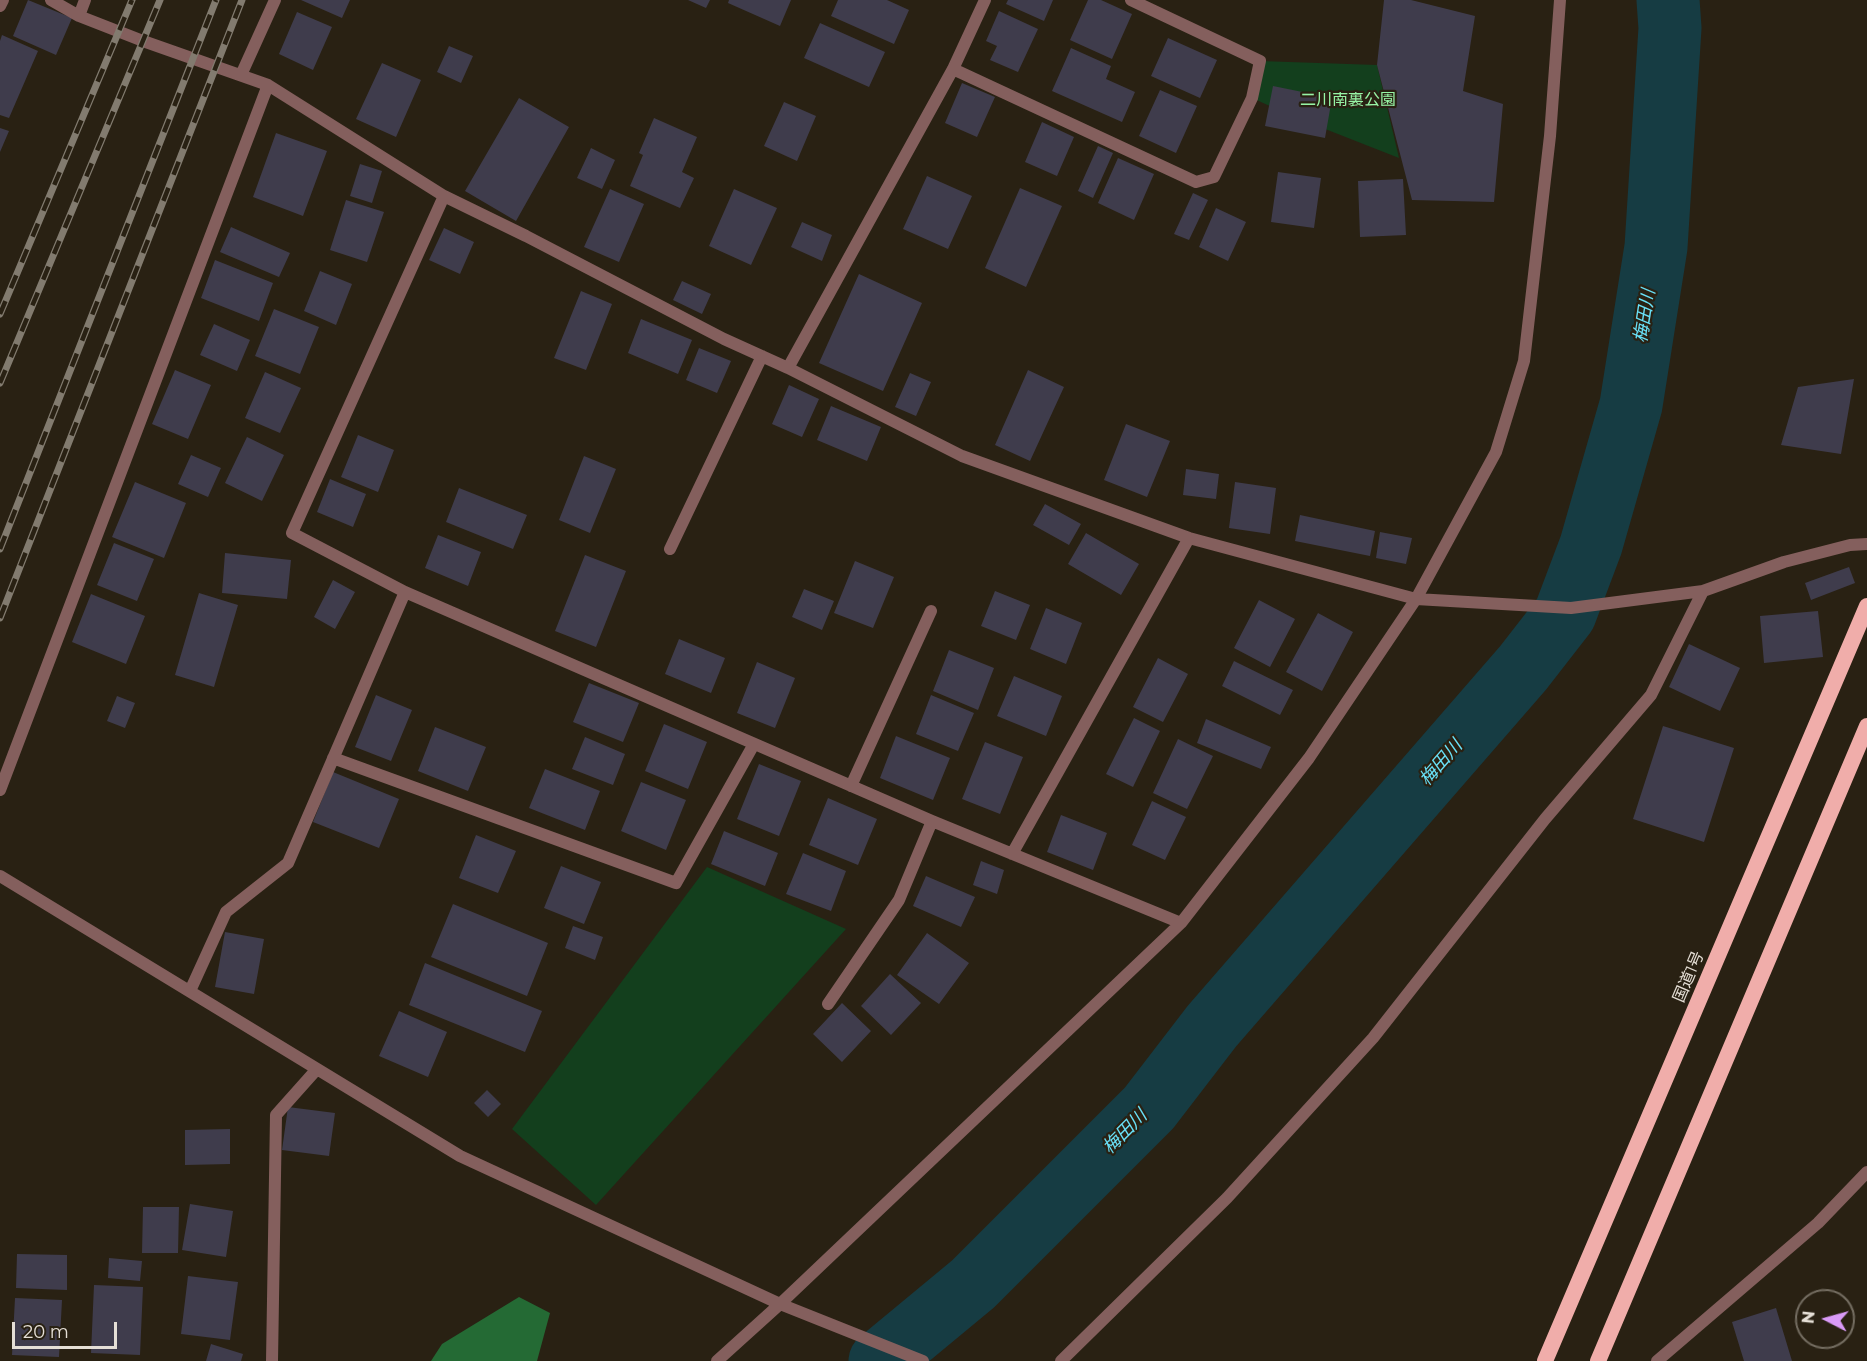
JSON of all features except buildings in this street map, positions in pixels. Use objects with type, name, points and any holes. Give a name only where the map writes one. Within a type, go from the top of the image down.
[{"type":"highway","name":"国道1号","points":[[1545,1361],[1867,606]]},
{"type":"highway","points":[[1598,1361],[1867,726]]},
{"type":"street","points":[[0,6],[3,0]]},
{"type":"street","points":[[51,0],[79,16],[143,42],[268,85],[444,196],[724,339],[788,368],[962,456],[1189,538],[1416,599],[1571,608],[1702,591],[1784,562],[1850,545],[1867,544]]},
{"type":"street","points":[[79,16],[85,0]]},
{"type":"street","points":[[241,75],[275,0]]},
{"type":"street","points":[[788,368],[953,69],[985,0]]},
{"type":"street","points":[[953,69],[1196,182],[1214,177],[1252,98],[1260,61],[1131,0]]},
{"type":"street","points":[[717,1361],[1181,923],[1309,758],[1416,599],[1496,452],[1524,361],[1551,136],[1560,0]]},
{"type":"street","points":[[0,790],[268,85]]},
{"type":"street","points":[[444,196],[292,533],[405,592],[932,821],[1181,923]]},
{"type":"street","points":[[670,549],[762,356]]},
{"type":"street","points":[[1012,854],[1189,538]]},
{"type":"street","points":[[1061,1361],[1227,1198],[1373,1038],[1545,819],[1651,695],[1702,591]]},
{"type":"street","points":[[190,991],[226,912],[288,863],[405,592]]},
{"type":"street","points":[[851,786],[931,611]]},
{"type":"street","points":[[333,758],[676,883],[754,744]]},
{"type":"street","points":[[828,1004],[899,900],[932,821]]},
{"type":"street","points":[[0,876],[460,1156],[780,1304],[922,1361]]},
{"type":"street","points":[[272,1361],[276,1115],[317,1069]]},
{"type":"street","points":[[1657,1361],[1818,1223],[1867,1172]]},
{"type":"green space","name":"二川南裏公園","points":[[1260,61],[1377,65],[1399,158],[1252,98]]},
{"type":"green space","points":[[707,867],[846,929],[596,1205],[512,1129]]},
{"type":"green space","points":[[519,1297],[550,1313],[537,1361],[431,1361],[442,1344]]},
{"type":"waterway","name":"梅田川","points":[[880,1361],[973,1284],[1149,1108],[1212,1026],[1523,668],[1565,614],[1591,545],[1631,405],[1656,247],[1670,28],[1668,0]]},
{"type":"railway","points":[[0,314],[132,0]]},
{"type":"railway","points":[[0,383],[160,0]]},
{"type":"railway","points":[[0,549],[216,0]]},
{"type":"railway","points":[[0,618],[242,0]]}]
